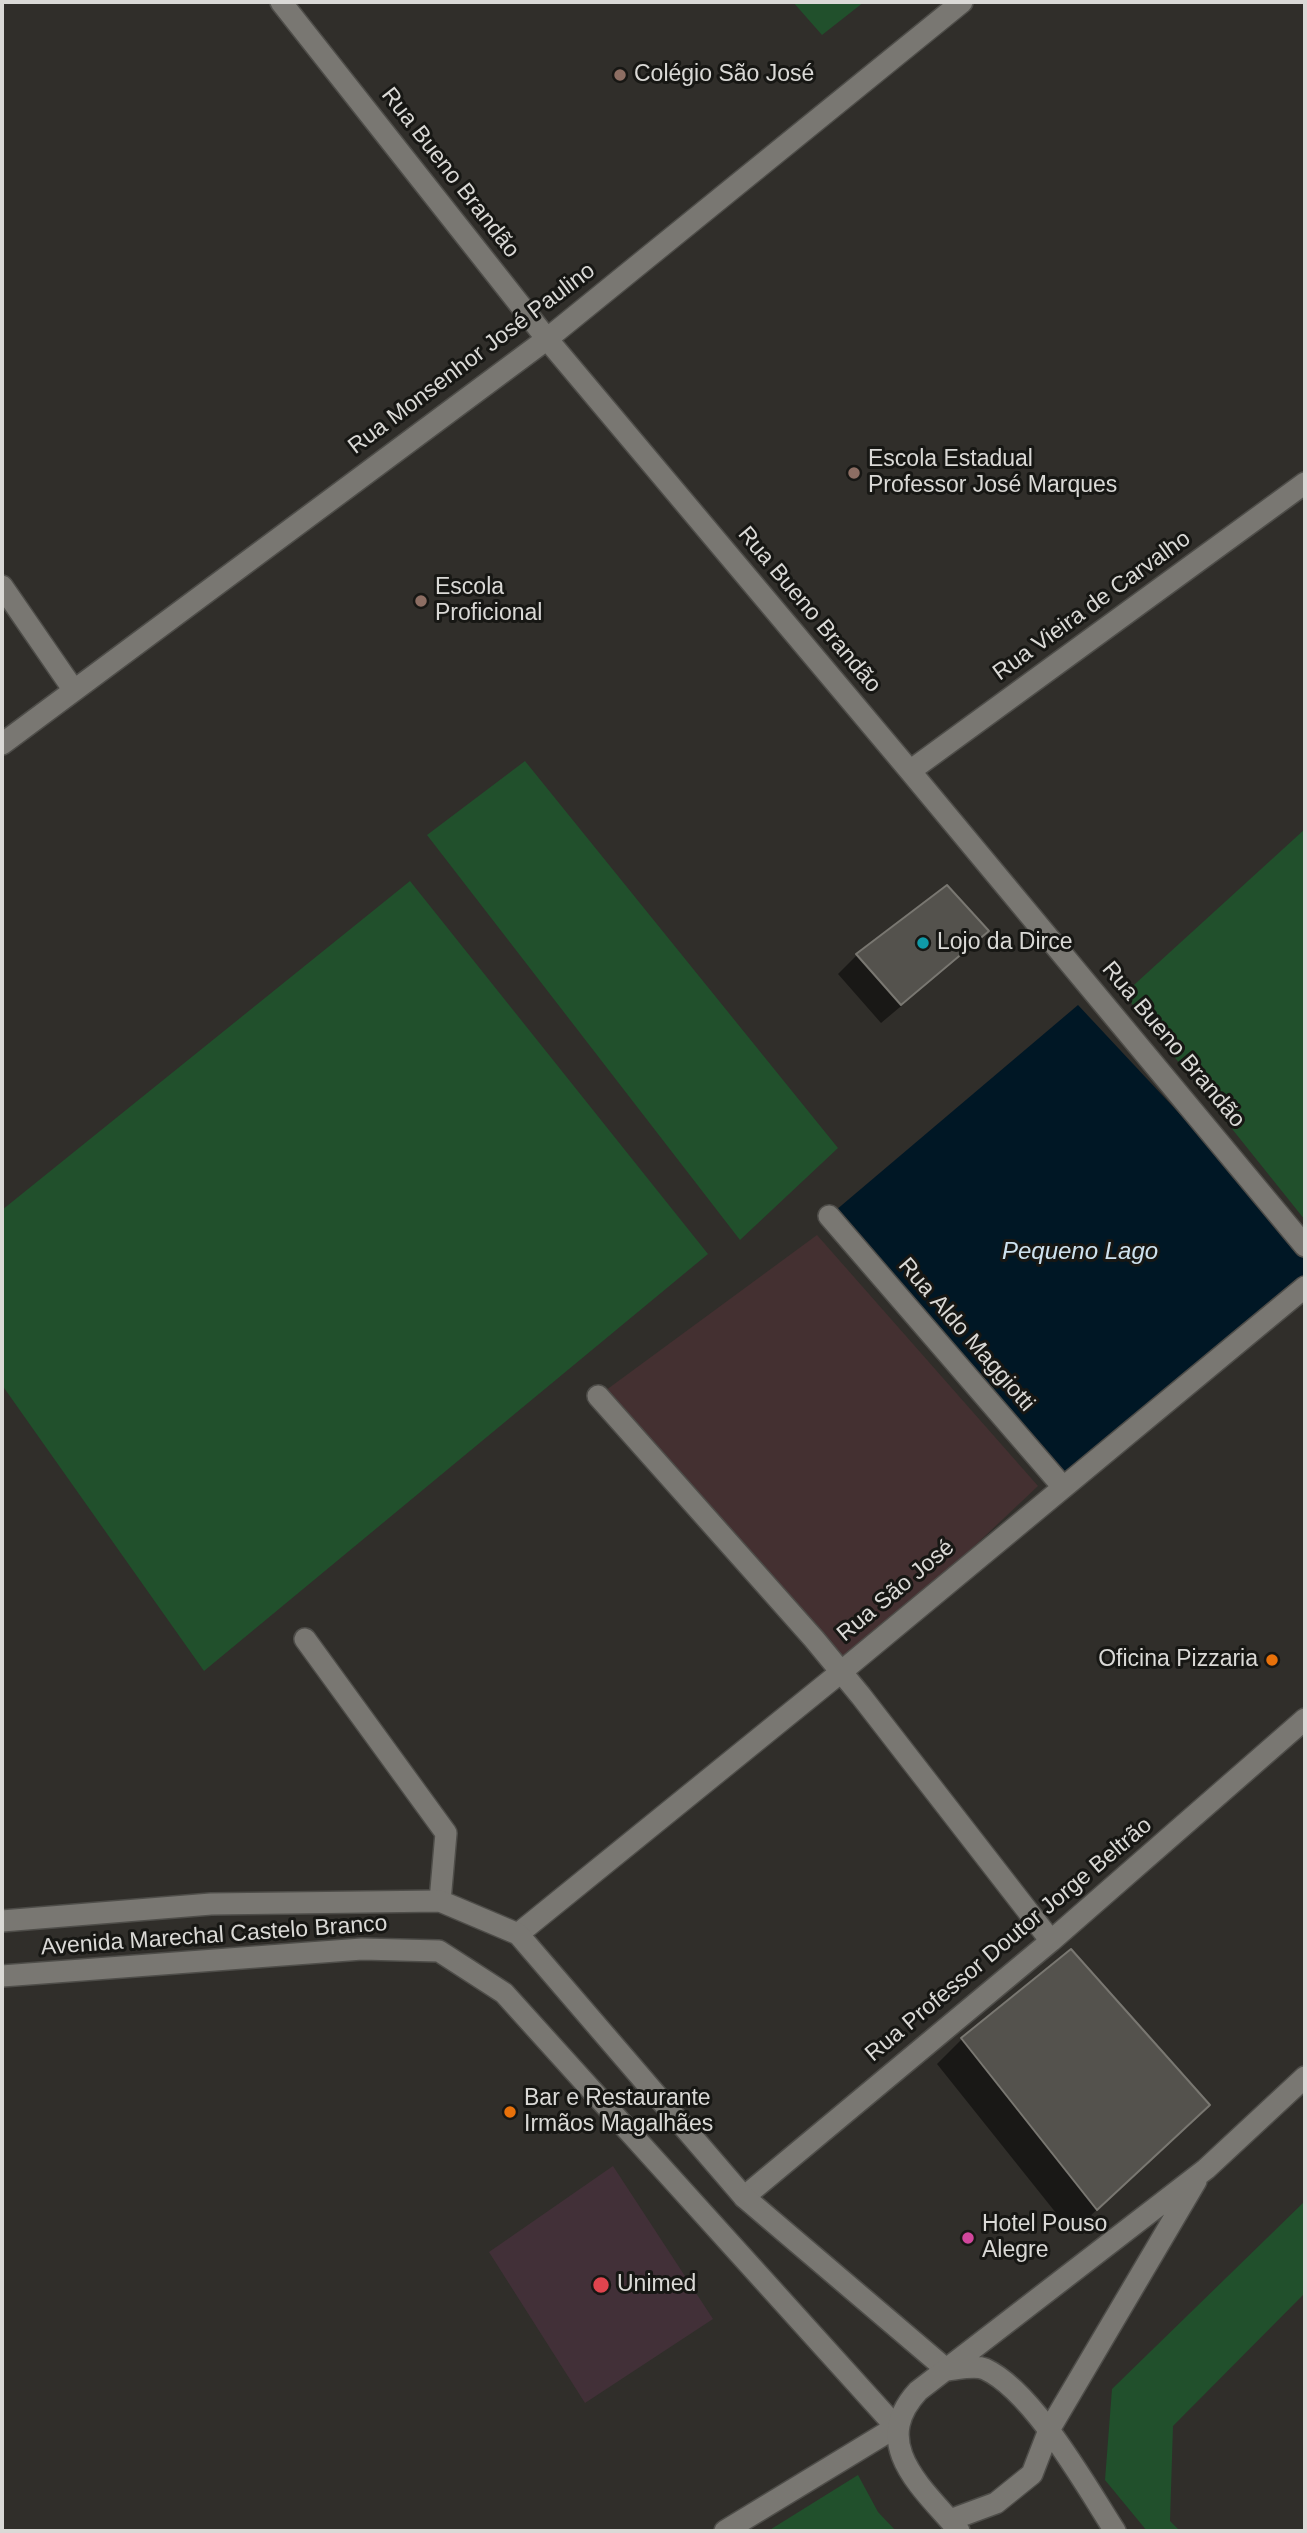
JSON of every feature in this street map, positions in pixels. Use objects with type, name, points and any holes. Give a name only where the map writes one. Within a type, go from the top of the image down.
[{"type":"street","name":"Rua Bueno Brandão","points":[[281,2],[547,339],[1305,1246]]},
{"type":"street","name":"Rua Monsenhor José Paulino","points":[[2,744],[547,339],[962,2]]},
{"type":"street","name":"Rua Vieira de Carvalho","points":[[910,771],[1305,483]]},
{"type":"street","points":[[2,586],[73,689]]},
{"type":"street","name":"Rua Aldo Maggiotti","points":[[829,1216],[1063,1487]]},
{"type":"street","name":"Rua São José","points":[[518,1934],[841,1672],[1305,1287]]},
{"type":"street","points":[[598,1396],[841,1672],[1051,1941]]},
{"type":"street","points":[[305,1639],[446,1833],[440,1901]]},
{"type":"street","name":"Rua Professor Doutor Jorge Beltrão","points":[[744,2197],[1051,1941],[1305,1719]]},
{"type":"street","name":"Avenida Marechal Castelo Branco","points":[[2,1921],[211,1904],[440,1901],[518,1934],[744,2197],[947,2370]]},
{"type":"street","name":"Avenida Marechal Castelo Branco","points":[[2,1976],[362,1949],[439,1951],[504,1993],[896,2427]]},
{"type":"street","points":[[1202,2172],[1049,2430],[1032,2474],[996,2503],[954,2526],[919,2487],[905,2463],[896,2427],[905,2405],[918,2391],[1202,2172],[1305,2077]]},
{"type":"street","points":[[947,2370],[982,2368],[1005,2381],[1049,2430],[1115,2531]]},
{"type":"street","points":[[725,2531],[896,2427]]},
{"type":"shaded area","points":[[817,1235],[1038,1486],[841,1672],[598,1396]]},
{"type":"shaded area","name":"Unimed","points":[[613,2166],[713,2319],[585,2403],[489,2252]]},
{"type":"green space","points":[[793,2],[864,2],[822,35]]},
{"type":"green space","points":[[525,761],[838,1148],[740,1240],[427,835]]},
{"type":"green space","points":[[1305,829],[1305,1220],[1124,994]]},
{"type":"green space","points":[[410,881],[708,1254],[204,1671],[2,1385],[2,1210]]},
{"type":"green space","points":[[1305,2201],[1305,2293],[1173,2426],[1170,2521],[1180,2531],[1147,2531],[1105,2480],[1112,2389]]},
{"type":"green space","points":[[858,2475],[878,2512],[896,2531],[768,2531]]},
{"type":"water","name":"Pequeno Lago","points":[[1078,1005],[1305,1248],[1305,1287],[1063,1487],[829,1216]]},
{"type":"building","name":"Lojo da Dirce","points":[[947,885],[989,931],[901,1005],[856,954]]},
{"type":"building","points":[[1071,1949],[1210,2105],[1097,2210],[961,2038]]},
{"type":"place","name":"Colégio São José","points":[[620,75]]},
{"type":"place","name":"Escola Estadual Professor José Marques","points":[[854,473]]},
{"type":"place","name":"Escola Proficional","points":[[421,601]]},
{"type":"place","name":"Lojo da Dirce","points":[[923,943]]},
{"type":"place","name":"Oficina Pizzaria","points":[[1272,1660]]},
{"type":"place","name":"Bar e Restaurante Irmãos Magalhães","points":[[510,2112]]},
{"type":"place","name":"Hotel Pouso Alegre","points":[[968,2238]]},
{"type":"place","name":"Unimed","points":[[601,2285]]}]
